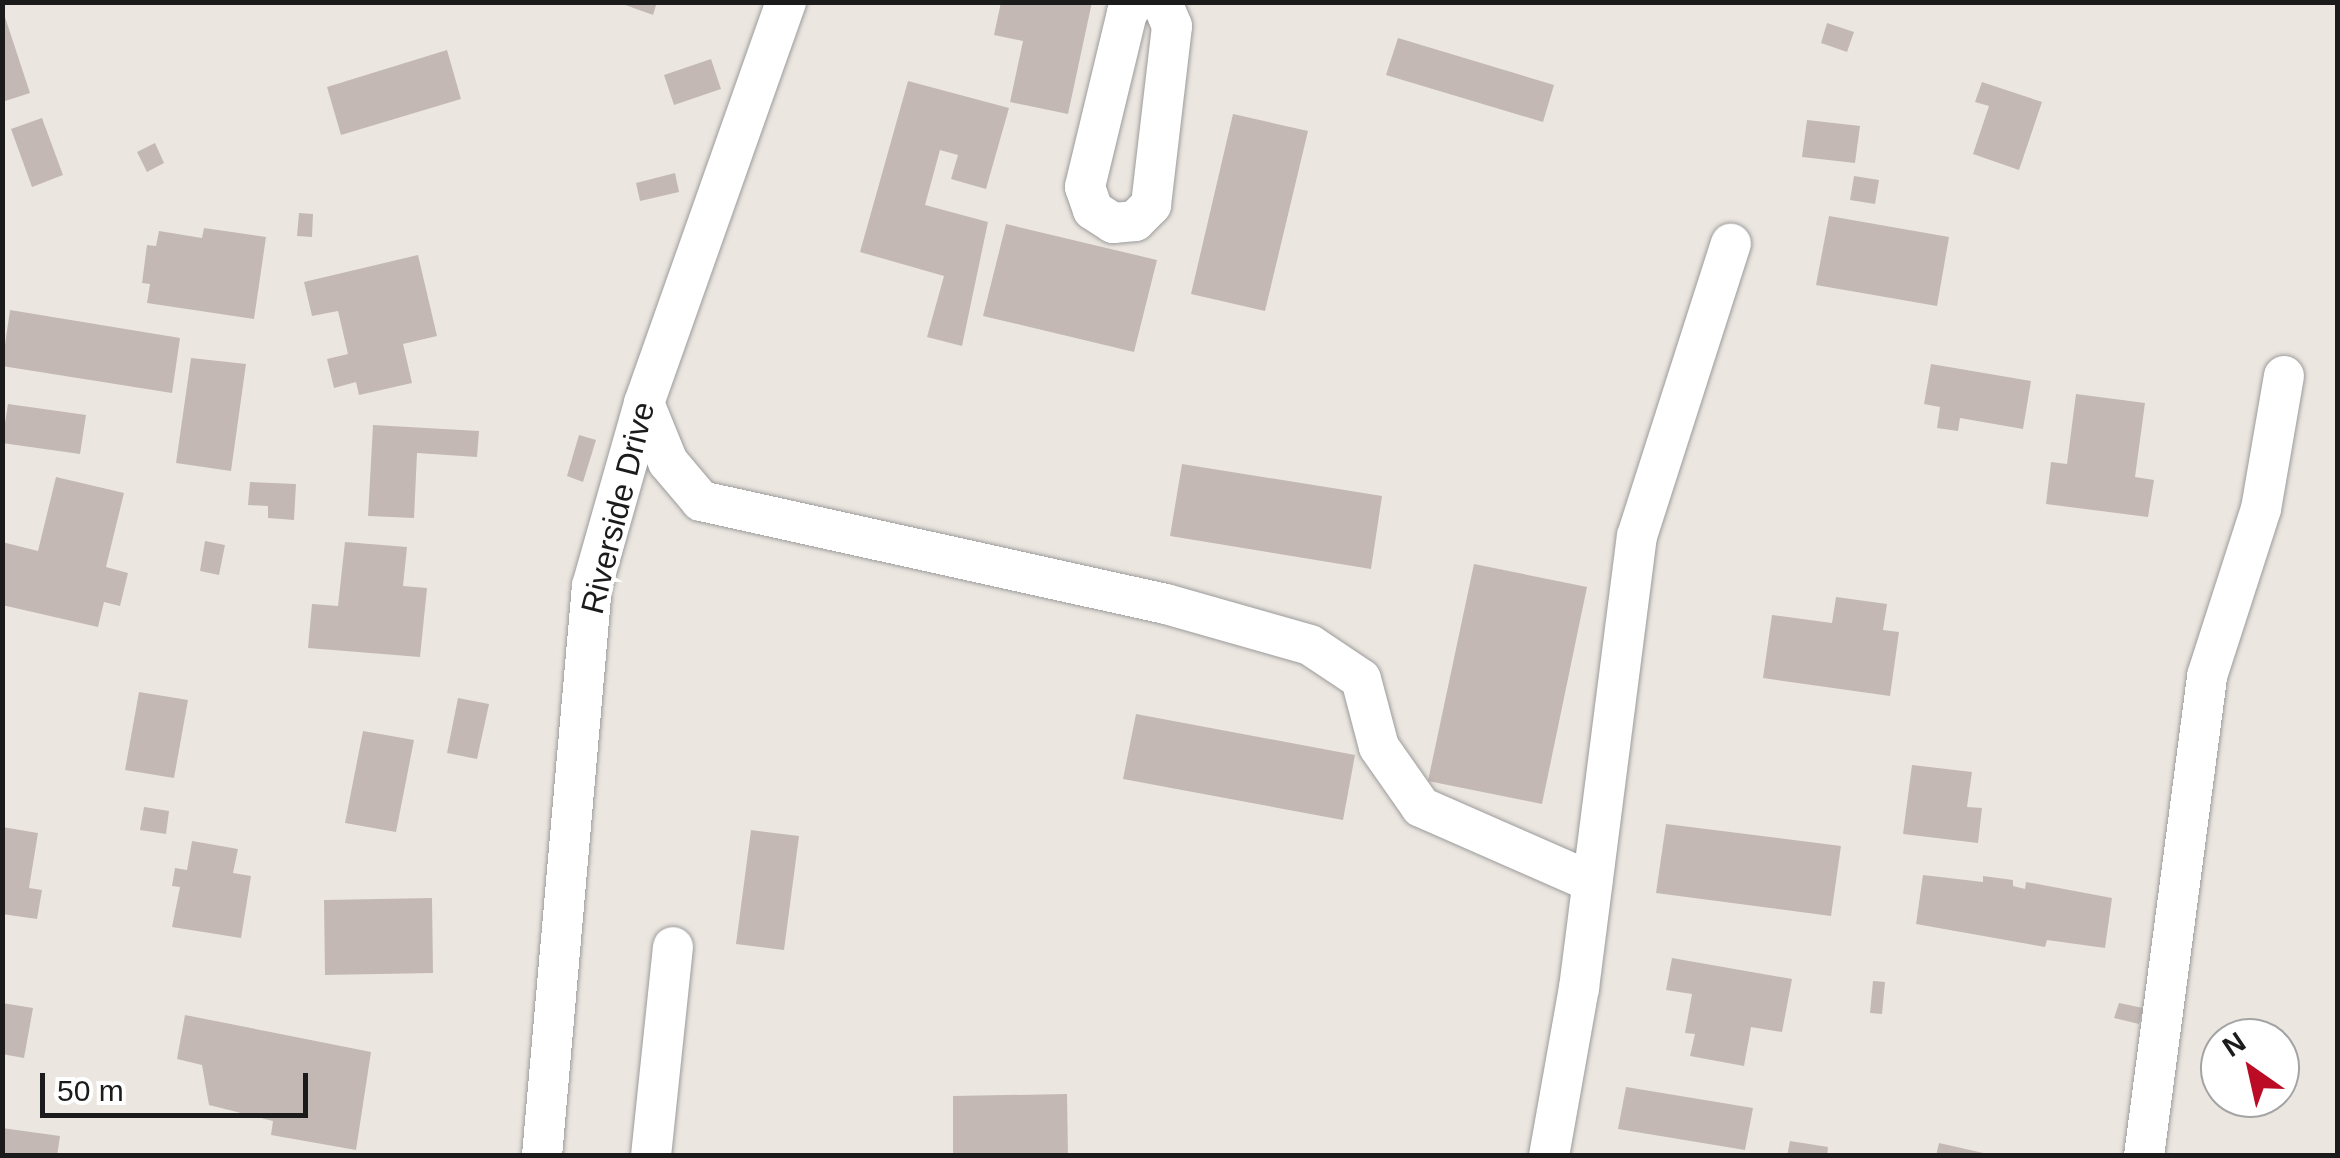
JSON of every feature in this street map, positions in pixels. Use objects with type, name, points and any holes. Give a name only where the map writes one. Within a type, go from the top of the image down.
[{"type":"street","name":"Riverside Drive","points":[[542,1156],[592,586],[644,402],[786,2]]},
{"type":"street","points":[[1135,2],[1126,13],[1085,187],[1093,210],[1113,222],[1135,221],[1152,205],[1172,26],[1162,2]]},
{"type":"street","points":[[1548,1156],[1592,882],[1637,536],[1731,244]]},
{"type":"street","points":[[2144,1156],[2207,676],[2261,509],[2284,376]]},
{"type":"street","points":[[644,402],[668,462],[701,501],[1166,604],[1310,645],[1361,679],[1379,747],[1422,807],[1592,882]]},
{"type":"street","points":[[651,1156],[673,947]]},
{"type":"building","points":[[617,2],[657,2],[653,15]]},
{"type":"building","points":[[1001,2],[1092,2],[1068,114],[1010,102],[1023,41],[994,35]]},
{"type":"building","points":[[2,8],[30,93],[2,102]]},
{"type":"building","points":[[1827,23],[1854,32],[1847,52],[1821,43]]},
{"type":"building","points":[[1398,38],[1554,85],[1543,122],[1386,75]]},
{"type":"building","points":[[447,50],[461,99],[341,135],[327,87]]},
{"type":"building","points":[[711,59],[721,89],[674,105],[664,75]]},
{"type":"building","points":[[908,81],[1009,108],[986,189],[951,179],[958,155],[940,150],[925,205],[988,222],[962,346],[927,337],[944,276],[860,252]]},
{"type":"building","points":[[1982,82],[2042,102],[2019,170],[1973,154],[1989,106],[1975,102]]},
{"type":"building","points":[[1233,114],[1308,131],[1265,311],[1191,294]]},
{"type":"building","points":[[42,118],[63,175],[32,187],[11,129]]},
{"type":"building","points":[[1807,120],[1860,126],[1855,163],[1802,157]]},
{"type":"building","points":[[155,143],[164,163],[147,172],[137,152]]},
{"type":"building","points":[[675,173],[679,192],[640,201],[636,183]]},
{"type":"building","points":[[1854,176],[1879,180],[1875,204],[1850,200]]},
{"type":"building","points":[[299,213],[313,214],[312,237],[297,236]]},
{"type":"building","points":[[1829,216],[1949,237],[1937,306],[1816,285]]},
{"type":"building","points":[[1006,224],[1157,260],[1134,352],[983,316]]},
{"type":"building","points":[[204,228],[266,237],[254,319],[147,303],[150,284],[142,283],[147,245],[156,246],[159,231],[202,238]]},
{"type":"building","points":[[418,255],[437,336],[403,344],[412,383],[359,395],[356,382],[334,388],[327,359],[348,354],[338,311],[312,316],[304,282]]},
{"type":"building","points":[[10,310],[180,338],[172,393],[2,366]]},
{"type":"building","points":[[191,358],[246,364],[231,471],[176,463]]},
{"type":"building","points":[[1931,364],[2031,381],[2023,429],[1960,418],[1958,431],[1937,428],[1940,407],[1924,404]]},
{"type":"building","points":[[2076,394],[2145,403],[2135,477],[2154,480],[2148,517],[2046,504],[2051,462],[2067,464]]},
{"type":"building","points":[[8,404],[86,415],[80,454],[2,443]]},
{"type":"building","points":[[373,425],[479,431],[477,457],[417,453],[414,518],[368,516]]},
{"type":"building","points":[[579,435],[596,440],[583,482],[567,476]]},
{"type":"building","points":[[1182,464],[1382,496],[1371,569],[1170,536]]},
{"type":"building","points":[[56,477],[124,493],[106,567],[128,573],[120,606],[104,602],[98,627],[2,605],[2,542],[38,551]]},
{"type":"building","points":[[250,482],[296,484],[294,520],[268,518],[268,506],[248,505]]},
{"type":"building","points":[[205,541],[225,545],[219,575],[200,571]]},
{"type":"building","points":[[345,542],[407,547],[403,586],[427,588],[420,657],[308,648],[312,604],[338,606]]},
{"type":"building","points":[[1474,564],[1587,587],[1542,804],[1428,781]]},
{"type":"building","points":[[1836,597],[1887,604],[1883,630],[1899,632],[1890,696],[1763,678],[1772,615],[1832,623]]},
{"type":"building","points":[[139,692],[188,700],[174,778],[125,770]]},
{"type":"building","points":[[458,698],[489,704],[477,759],[447,753]]},
{"type":"building","points":[[1136,714],[1355,755],[1343,820],[1123,779]]},
{"type":"building","points":[[363,731],[414,740],[396,832],[345,823]]},
{"type":"building","points":[[1912,765],[1972,772],[1967,807],[1982,808],[1978,843],[1903,834]]},
{"type":"building","points":[[144,807],[169,811],[166,834],[140,830]]},
{"type":"building","points":[[1666,824],[1841,846],[1831,916],[1656,893]]},
{"type":"building","points":[[2,827],[38,833],[29,888],[42,890],[37,919],[2,914]]},
{"type":"building","points":[[751,830],[799,836],[784,950],[736,944]]},
{"type":"building","points":[[192,841],[238,849],[233,873],[251,876],[241,938],[172,927],[180,887],[172,886],[175,868],[187,870]]},
{"type":"building","points":[[1923,875],[1983,882],[1983,876],[2013,880],[2013,886],[2025,889],[2026,882],[2112,898],[2105,948],[2047,940],[2045,947],[1916,924]]},
{"type":"building","points":[[432,898],[433,973],[325,975],[324,900]]},
{"type":"building","points":[[1672,958],[1792,979],[1782,1032],[1751,1027],[1744,1066],[1690,1056],[1695,1034],[1685,1033],[1692,994],[1666,990]]},
{"type":"building","points":[[1873,981],[1885,982],[1882,1014],[1870,1013]]},
{"type":"building","points":[[2,1003],[33,1008],[24,1058],[2,1054]]},
{"type":"building","points":[[2119,1003],[2143,1008],[2139,1024],[2114,1018]]},
{"type":"building","points":[[185,1015],[371,1052],[356,1150],[271,1135],[273,1121],[209,1105],[202,1065],[177,1059]]},
{"type":"building","points":[[1626,1087],[1753,1108],[1745,1150],[1618,1129]]},
{"type":"building","points":[[1067,1094],[1068,1156],[953,1156],[953,1096]]},
{"type":"building","points":[[2,1128],[60,1136],[57,1156],[2,1156]]},
{"type":"building","points":[[1790,1141],[1828,1147],[1827,1156],[1787,1156]]},
{"type":"building","points":[[1939,1143],[1988,1154],[1988,1156],[1936,1156]]}]
